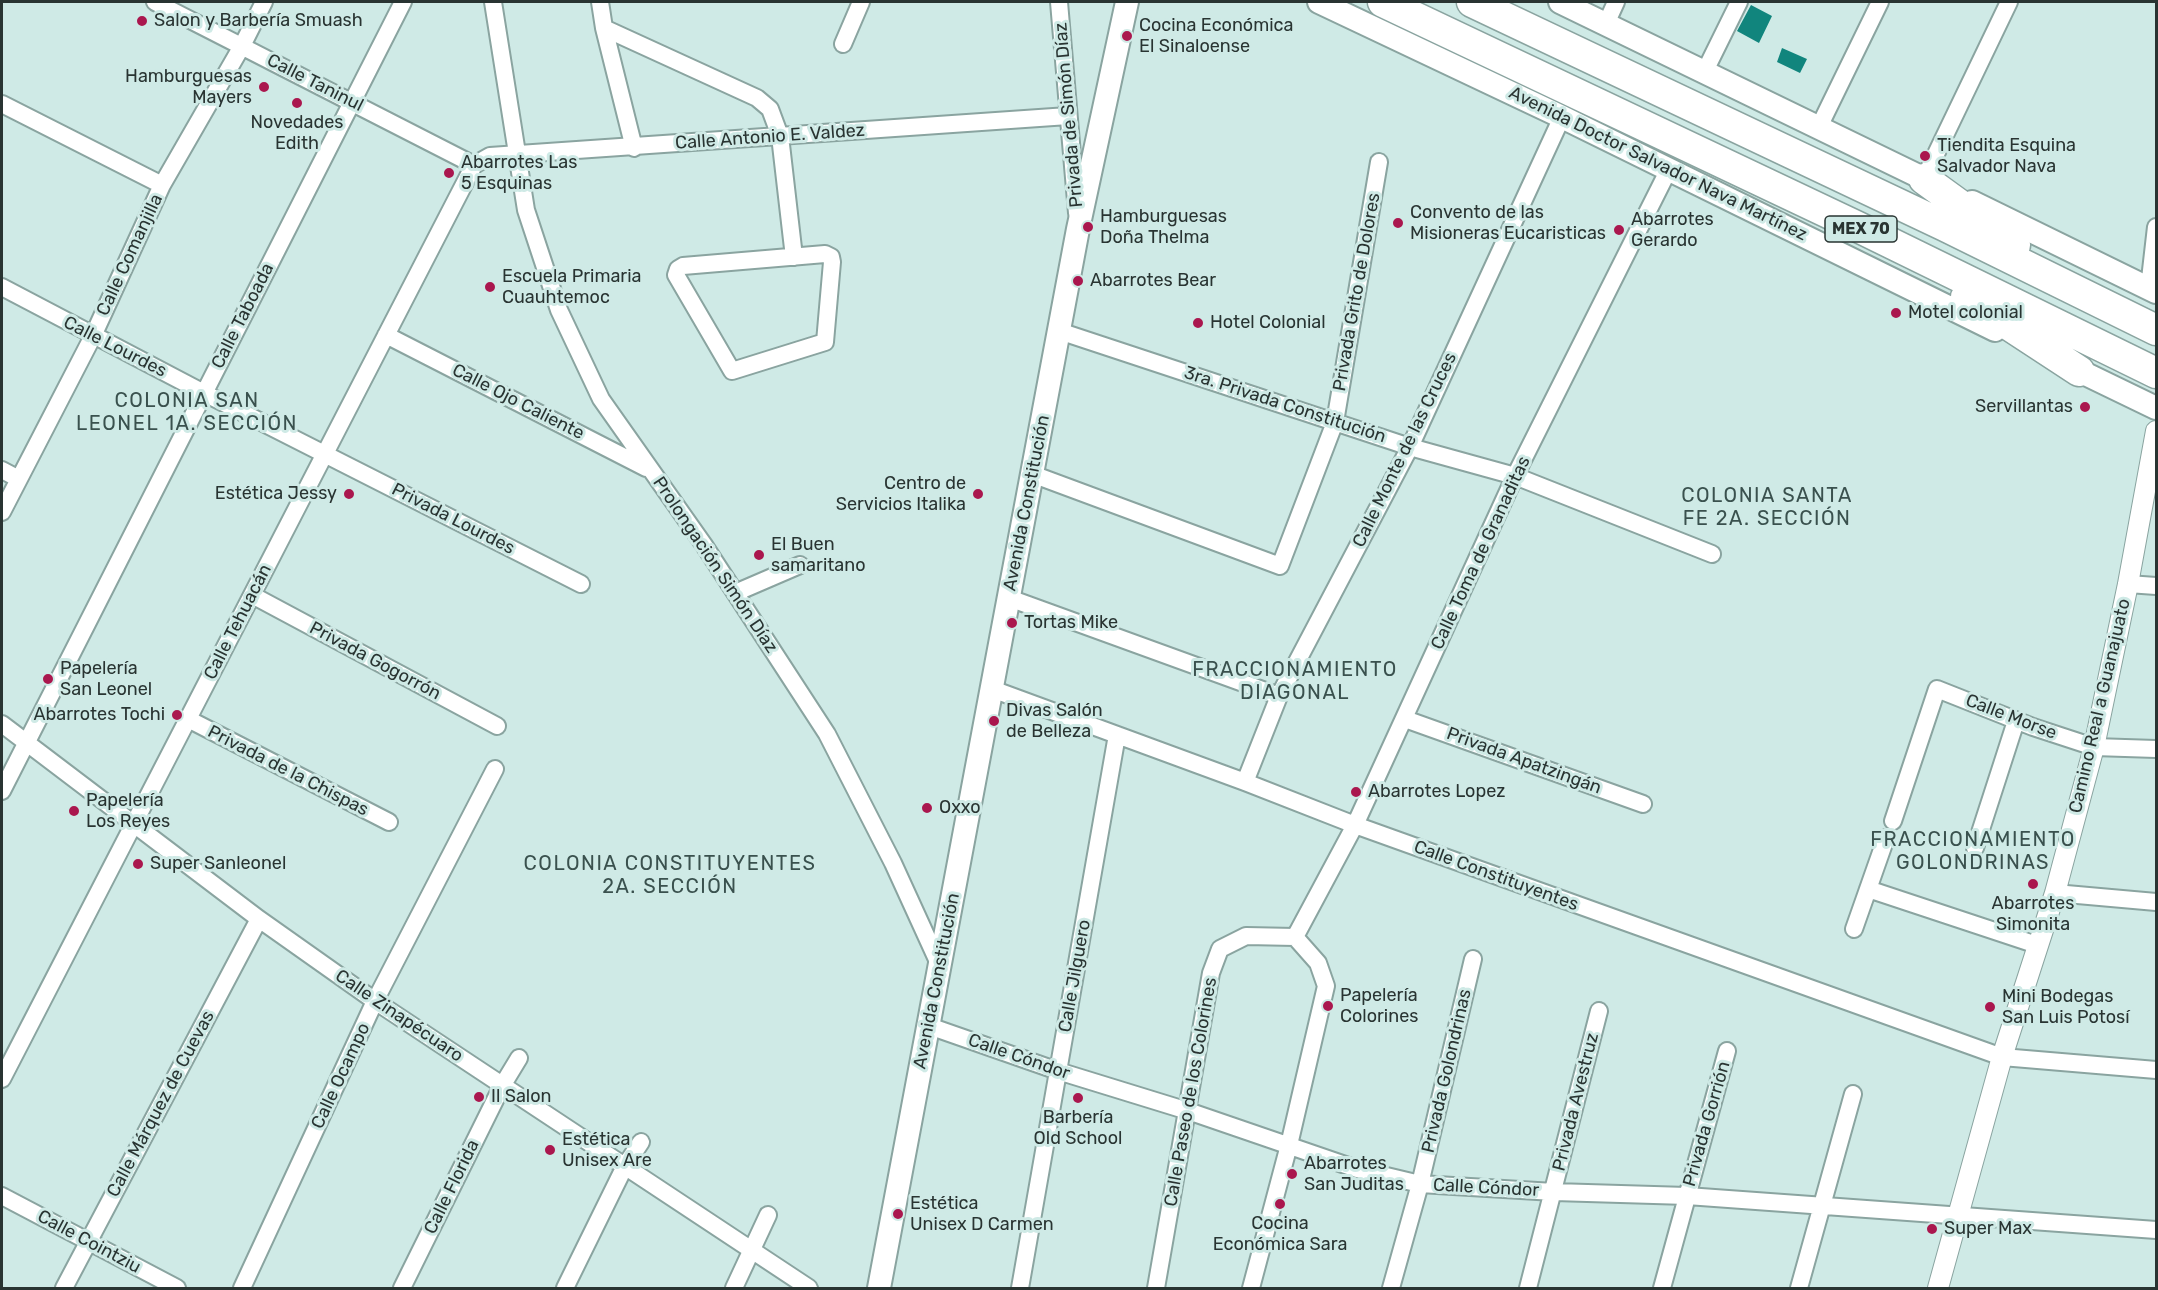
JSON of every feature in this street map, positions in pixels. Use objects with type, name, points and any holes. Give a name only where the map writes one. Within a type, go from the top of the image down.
[{"type":"highway","name":"Avenida Doctor Salvador Nava Martínez","points":[[1383,2],[1858,227],[2157,373]]},
{"type":"highway","name":"MEX 70","points":[[1473,2],[2157,330]]},
{"type":"highway","points":[[1924,179],[2083,294]]},
{"type":"highway","points":[[1858,227],[2079,371]]},
{"type":"main road","name":"Avenida Constitución","points":[[879,1288],[1078,230],[1127,2]]},
{"type":"main road","name":"Avenida Doctor Salvador Nava Martínez","points":[[1319,2],[1562,117],[2157,408]]},
{"type":"main road","points":[[1560,2],[2153,290]]},
{"type":"street","name":"Calle Taninul","points":[[155,2],[474,165]]},
{"type":"street","name":"Calle Comanjilla","points":[[2,512],[93,336],[162,185],[242,46],[264,2]]},
{"type":"street","name":"Calle Taboada","points":[[2,791],[403,2]]},
{"type":"street","name":"Prolongación Simón Díaz","points":[[493,2],[526,210],[559,310],[602,399],[704,545],[827,734],[893,863],[940,966]]},
{"type":"street","points":[[600,2],[604,28],[634,148]]},
{"type":"street","points":[[843,44],[861,2]]},
{"type":"street","name":"Privada de Simón Díaz","points":[[1059,2],[1078,230]]},
{"type":"street","points":[[1606,24],[1616,2]]},
{"type":"street","points":[[1705,71],[1739,2]]},
{"type":"street","points":[[1820,127],[1880,2]]},
{"type":"street","points":[[1924,179],[2009,2]]},
{"type":"street","points":[[604,28],[758,98],[770,109],[780,136],[794,257]]},
{"type":"street","points":[[2,104],[162,185]]},
{"type":"street","name":"Calle Antonio E. Valdez","points":[[474,165],[490,156],[634,148],[1068,116]]},
{"type":"street","name":"Calle Monte de las Cruces","points":[[1245,782],[1279,696],[1410,447],[1562,117]]},
{"type":"street","name":"Privada Grito de Dolores","points":[[1032,474],[1280,566],[1335,422],[1378,162]]},
{"type":"street","name":"Calle Tehuacán","points":[[2,1079],[474,165]]},
{"type":"street","name":"Calle Toma de Granaditas","points":[[1295,937],[1355,825],[1515,476],[1669,169]]},
{"type":"street","points":[[2153,290],[2156,232]]},
{"type":"street","points":[[825,254],[831,257],[825,342],[732,371],[676,275],[678,269],[684,266],[794,257],[825,254]]},
{"type":"street","name":"Calle Lourdes","points":[[2,287],[325,454]]},
{"type":"street","name":"3ra. Privada Constitución","points":[[1059,331],[1410,447],[1515,476],[1712,554]]},
{"type":"street","name":"Calle Ojo Caliente","points":[[386,335],[650,470]]},
{"type":"street","name":"Camino Real a Guanajuato","points":[[1938,1288],[2002,1057],[2055,893],[2094,747],[2157,431]]},
{"type":"street","name":"Privada Lourdes","points":[[325,454],[581,584]]},
{"type":"street","points":[[2,470],[19,479]]},
{"type":"street","points":[[735,593],[800,565]]},
{"type":"street","points":[[2128,584],[2157,586]]},
{"type":"street","name":"Privada Gogorrón","points":[[252,595],[497,726]]},
{"type":"street","points":[[1009,597],[1279,696]]},
{"type":"street","name":"Calle Constituyentes","points":[[992,689],[1355,825],[2002,1057],[2157,1070]]},
{"type":"street","name":"Calle Morse","points":[[1893,820],[1937,689],[2016,721],[2094,747],[2157,749]]},
{"type":"street","name":"Privada de la Chispas","points":[[188,719],[389,822]]},
{"type":"street","name":"Privada Apatzingán","points":[[1405,719],[1643,804]]},
{"type":"street","points":[[1976,848],[2016,721]]},
{"type":"street","name":"Calle Zinapécuaro","points":[[2,724],[260,919],[375,1001],[809,1288]]},
{"type":"street","name":"Calle Jilguero","points":[[1020,1288],[1117,735]]},
{"type":"street","name":"Calle Ocampo","points":[[242,1288],[375,1001],[495,769]]},
{"type":"street","points":[[1854,929],[1886,838]]},
{"type":"street","points":[[1868,890],[2037,945]]},
{"type":"street","points":[[2055,893],[2157,902]]},
{"type":"street","name":"Calle Márquez de Cuevas","points":[[64,1288],[260,919]]},
{"type":"street","name":"Calle Paseo de los Colorines","points":[[1156,1288],[1211,973],[1220,949],[1246,936],[1295,937]]},
{"type":"street","points":[[1251,1288],[1289,1145],[1326,986],[1318,963],[1295,937]]},
{"type":"street","name":"Privada Golondrinas","points":[[1391,1288],[1420,1184],[1473,959]]},
{"type":"street","name":"Privada Avestruz","points":[[1528,1288],[1599,1011]]},
{"type":"street","name":"Calle Cóndor","points":[[929,1026],[1058,1071],[1188,1111],[1357,1169],[1420,1184],[1554,1192],[1687,1196],[2157,1230]]},
{"type":"street","name":"Privada Gorrión","points":[[1662,1288],[1727,1051]]},
{"type":"street","name":"Calle Florida","points":[[402,1288],[502,1086],[519,1058]]},
{"type":"street","points":[[1799,1288],[1853,1094]]},
{"type":"street","points":[[565,1288],[625,1166],[641,1142]]},
{"type":"street","name":"Calle Cointziu","points":[[2,1196],[177,1288]]},
{"type":"street","points":[[734,1288],[768,1215]]},
{"type":"building","points":[[1751,5],[1772,16],[1759,43],[1737,31]]},
{"type":"building","points":[[1782,48],[1807,59],[1800,73],[1777,62]]},
{"type":"place","name":"Salon y Barbería Smuash","points":[[142,21]]},
{"type":"place","name":"Cocina Económica El Sinaloense","points":[[1127,36]]},
{"type":"place","name":"Hamburguesas Mayers","points":[[264,87]]},
{"type":"place","name":"Novedades Edith","points":[[297,103]]},
{"type":"place","name":"Tiendita Esquina Salvador Nava","points":[[1925,156]]},
{"type":"place","name":"Abarrotes Las 5 Esquinas","points":[[449,173]]},
{"type":"place","name":"Convento de las Misioneras Eucaristicas","points":[[1398,223]]},
{"type":"place","name":"Hamburguesas Doña Thelma","points":[[1088,227]]},
{"type":"place","name":"Abarrotes Gerardo","points":[[1619,230]]},
{"type":"place","name":"Abarrotes Bear","points":[[1078,281]]},
{"type":"place","name":"Escuela Primaria Cuauhtemoc","points":[[490,287]]},
{"type":"place","name":"Motel colonial","points":[[1896,313]]},
{"type":"place","name":"Hotel Colonial","points":[[1198,323]]},
{"type":"place","name":"Servillantas","points":[[2085,407]]},
{"type":"place","name":"Estética Jessy","points":[[349,494]]},
{"type":"place","name":"Centro de Servicios Italika","points":[[978,494]]},
{"type":"place","name":"El Buen samaritano","points":[[759,555]]},
{"type":"place","name":"Tortas Mike","points":[[1012,623]]},
{"type":"place","name":"Papelería San Leonel","points":[[48,679]]},
{"type":"place","name":"Abarrotes Tochi","points":[[177,715]]},
{"type":"place","name":"Divas Salón de Belleza","points":[[994,721]]},
{"type":"place","name":"Abarrotes Lopez","points":[[1356,792]]},
{"type":"place","name":"Oxxo","points":[[927,808]]},
{"type":"place","name":"Papelería Los Reyes","points":[[74,811]]},
{"type":"place","name":"Super Sanleonel","points":[[138,864]]},
{"type":"place","name":"Abarrotes Simonita","points":[[2033,884]]},
{"type":"place","name":"Papelería Colorines","points":[[1328,1006]]},
{"type":"place","name":"Mini Bodegas San Luis Potosí","points":[[1990,1007]]},
{"type":"place","name":"Il Salon","points":[[479,1097]]},
{"type":"place","name":"Barbería Old School","points":[[1078,1098]]},
{"type":"place","name":"Estética Unisex Are","points":[[550,1150]]},
{"type":"place","name":"Abarrotes San Juditas","points":[[1292,1174]]},
{"type":"place","name":"Cocina Económica Sara","points":[[1280,1204]]},
{"type":"place","name":"Estética Unisex D Carmen","points":[[898,1214]]},
{"type":"place","name":"Super Max","points":[[1932,1229]]},
{"type":"district","name":"COLONIA SAN LEONEL 1A. SECCIÓN","points":[[187,412]]},
{"type":"district","name":"COLONIA SANTA FE 2A. SECCIÓN","points":[[1767,508]]},
{"type":"district","name":"FRACCIONAMIENTO DIAGONAL","points":[[1295,682]]},
{"type":"district","name":"FRACCIONAMIENTO GOLONDRINAS","points":[[1973,852]]},
{"type":"district","name":"COLONIA CONSTITUYENTES 2A. SECCIÓN","points":[[670,876]]}]
